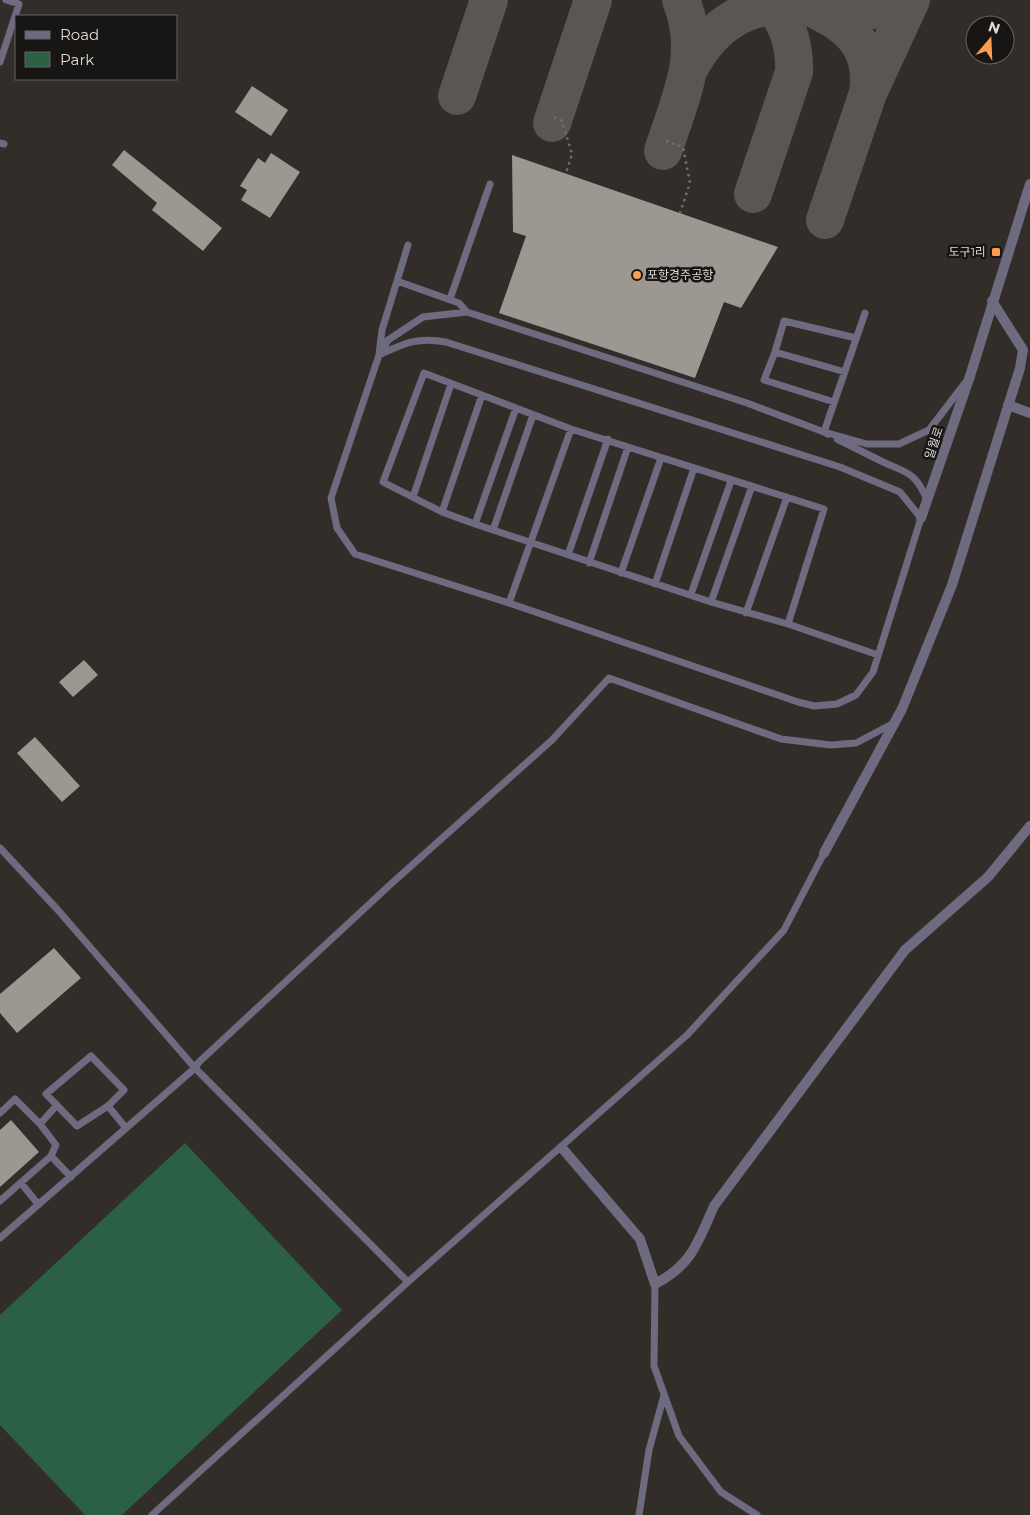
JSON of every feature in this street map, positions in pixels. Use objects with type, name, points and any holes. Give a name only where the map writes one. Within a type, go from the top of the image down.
[{"type":"street","name":"일월로","points":[[921,518],[970,376],[1030,184]]},
{"type":"street","points":[[824,853],[894,723],[952,585],[1008,405],[1023,350],[992,301]]},
{"type":"street","points":[[1008,405],[1030,413]]},
{"type":"street","points":[[562,1148],[640,1240],[656,1284],[669,1277],[694,1254],[714,1206],[905,950],[988,877],[1030,826]]},
{"type":"lane","points":[[6,0],[19,4],[15,15]]},
{"type":"lane","points":[[0,62],[15,16]]},
{"type":"lane","points":[[450,298],[490,184]]},
{"type":"lane","points":[[379,355],[403,344],[425,339],[446,342],[879,481],[900,492],[921,518],[873,672],[856,695],[837,704],[814,706],[509,603],[355,554],[337,528],[331,498],[379,355],[382,330],[408,245]]},
{"type":"lane","points":[[397,281],[450,298],[459,302],[467,312]]},
{"type":"lane","points":[[379,355],[388,340],[423,317],[467,312],[747,403],[824,432],[867,444],[899,444],[930,430],[970,376]]},
{"type":"lane","points":[[824,432],[864,313]]},
{"type":"lane","points":[[834,402],[764,380],[776,352],[784,321],[856,338]]},
{"type":"lane","points":[[776,352],[845,372]]},
{"type":"lane","points":[[788,624],[824,509],[731,481],[608,439],[571,429],[424,373],[383,482],[442,512],[475,524],[711,602],[788,624],[878,656]]},
{"type":"lane","points":[[413,497],[451,384]]},
{"type":"lane","points":[[442,512],[482,395]]},
{"type":"lane","points":[[475,524],[516,408]]},
{"type":"lane","points":[[493,530],[533,415]]},
{"type":"lane","points":[[509,603],[532,543],[571,429]]},
{"type":"lane","points":[[824,432],[882,462],[901,468],[922,486],[927,500]]},
{"type":"lane","points":[[568,555],[608,439]]},
{"type":"lane","points":[[589,563],[628,446]]},
{"type":"lane","points":[[621,573],[661,458]]},
{"type":"lane","points":[[655,584],[694,468]]},
{"type":"lane","points":[[691,594],[731,481]]},
{"type":"lane","points":[[711,602],[752,486]]},
{"type":"lane","points":[[746,613],[787,497]]},
{"type":"lane","points":[[1,1236],[195,1068],[385,890],[552,740],[609,678],[781,739],[831,745],[856,743],[894,723]]},
{"type":"lane","points":[[0,848],[57,909],[195,1068],[408,1282]]},
{"type":"lane","points":[[152,1515],[408,1282],[562,1148],[687,1035],[784,930],[824,853]]},
{"type":"lane","points":[[90,1056],[124,1090],[108,1106],[77,1126],[46,1094],[90,1056]]},
{"type":"lane","points":[[0,1113],[15,1099],[40,1124],[56,1144],[51,1156],[0,1201]]},
{"type":"lane","points":[[40,1124],[57,1105]]},
{"type":"lane","points":[[108,1106],[126,1128]]},
{"type":"lane","points":[[51,1156],[71,1176]]},
{"type":"lane","points":[[21,1183],[38,1204]]},
{"type":"lane","points":[[656,1284],[654,1366],[679,1436],[722,1492],[757,1515]]},
{"type":"lane","points":[[639,1515],[649,1450],[664,1394]]},
{"type":"path","points":[[554,117],[562,121],[572,154],[566,174]]},
{"type":"path","points":[[666,141],[683,147],[690,182],[680,213]]},
{"type":"green space","points":[[185,1143],[342,1310],[122,1515],[85,1515],[0,1425],[0,1315]]},
{"type":"building","points":[[252,86],[288,110],[271,136],[235,112]]},
{"type":"building","points":[[124,150],[222,228],[203,251],[152,210],[157,203],[112,165]]},
{"type":"building","points":[[271,153],[300,172],[270,218],[241,200],[247,190],[240,186],[258,158],[265,163]]},
{"type":"building","name":"포항경주공항","points":[[512,155],[778,247],[741,308],[724,302],[695,378],[499,313],[526,236],[513,232]]},
{"type":"building","points":[[84,660],[98,675],[73,697],[59,682]]},
{"type":"building","points":[[35,737],[80,786],[62,802],[17,753]]},
{"type":"building","points":[[54,948],[81,978],[17,1033],[0,1013],[0,994]]},
{"type":"building","points":[[11,1120],[39,1152],[0,1187],[0,1130]]},
{"type":"taxiway","points":[[457,96],[489,0]]},
{"type":"taxiway","points":[[552,123],[593,0]]},
{"type":"taxiway","points":[[663,151],[687,76],[690,39],[681,0]]},
{"type":"taxiway","points":[[753,194],[794,72],[793,52],[785,24],[767,0]]},
{"type":"taxiway","points":[[816,10],[847,14],[857,13],[886,5],[895,0]]},
{"type":"taxiway","points":[[868,93],[911,0]]},
{"type":"taxiway","points":[[690,67],[710,39],[733,19],[761,8],[795,3]]},
{"type":"taxiway","points":[[816,10],[841,24],[858,42],[868,64],[869,78],[868,93],[825,220]]},
{"type":"place","name":"도구1리","points":[[996,252]]},
{"type":"place","name":"포항경주공항","points":[[637,275]]}]
